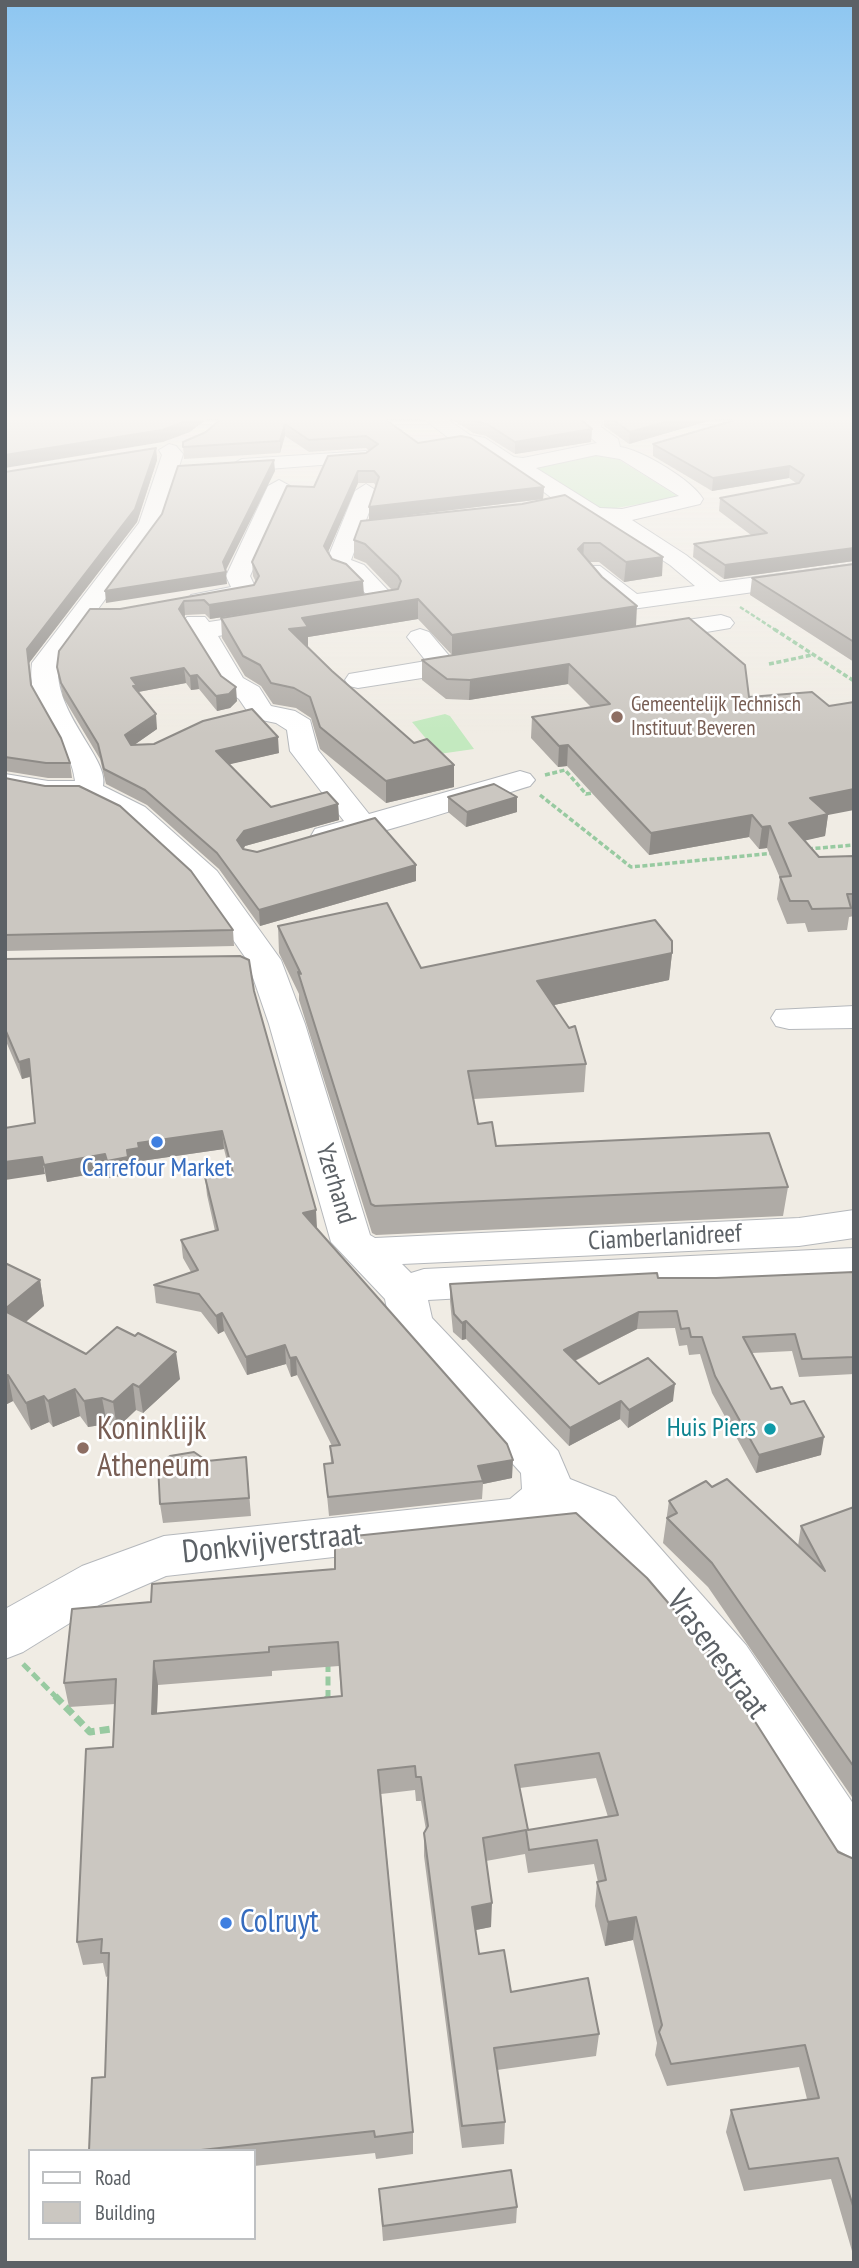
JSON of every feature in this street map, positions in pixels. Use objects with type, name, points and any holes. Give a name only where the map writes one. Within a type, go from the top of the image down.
[{"type":"street","points":[[5,783],[48,790],[91,773],[45,696],[42,682],[45,663],[95,613],[150,523]]},
{"type":"street","points":[[174,604],[245,591],[238,576],[262,523]]},
{"type":"street","points":[[323,611],[387,602],[356,570],[343,566],[339,560],[352,523]]},
{"type":"street","points":[[621,523],[678,560],[716,591]]},
{"type":"street","points":[[349,531],[372,530]]},
{"type":"street","points":[[591,570],[612,590],[632,602],[854,571]]},
{"type":"street","points":[[628,637],[718,620],[687,595]]},
{"type":"street","points":[[262,712],[249,693],[233,683],[199,626],[269,622],[298,615]]},
{"type":"street","points":[[420,637],[443,666]]},
{"type":"street","points":[[358,680],[496,658]]},
{"type":"street","points":[[234,721],[262,712],[285,717],[300,726],[304,751],[363,826]]},
{"type":"street","name":"Yzerhand","points":[[91,773],[116,804],[134,813],[207,869],[248,961],[287,1024],[352,1242],[367,1252],[405,1294],[407,1309],[422,1336],[541,1464],[548,1478],[547,1492]]},
{"type":"street","points":[[297,845],[520,780]]},
{"type":"street","points":[[789,1018],[854,1017]]},
{"type":"street","name":"Ciamberlanidreef","points":[[405,1294],[481,1263],[799,1232],[854,1224]]},
{"type":"street","name":"Ciamberlanidreef","points":[[367,1252],[481,1263],[854,1262]]},
{"type":"street","name":"Donkvijverstraat","points":[[10,1647],[65,1597],[110,1574],[164,1556],[519,1517],[537,1508],[547,1492]]},
{"type":"street","name":"Vrasenestraat","points":[[547,1492],[571,1498],[598,1510],[638,1552],[728,1661],[850,1842]]},
{"type":"path","points":[[716,591],[854,681]]},
{"type":"path","points":[[769,664],[812,654]]},
{"type":"path","points":[[520,780],[564,768],[586,794],[611,790]]},
{"type":"path","points":[[520,780],[631,867],[784,852]]},
{"type":"path","points":[[798,850],[854,845]]},
{"type":"path","points":[[10,1647],[90,1732],[130,1726]]},
{"type":"path","points":[[328,1660],[328,1700]]},
{"type":"path","points":[[320,1701],[341,1699]]},
{"type":"green space","points":[[445,714],[450,716],[474,749],[439,754],[412,722]]},
{"type":"building","points":[[5,523],[124,523],[27,649],[31,685],[61,738],[70,763],[46,763],[5,757]]},
{"type":"building","points":[[155,523],[243,523],[223,562],[226,572],[105,591]]},
{"type":"building","points":[[270,523],[334,523],[324,546],[332,559],[346,564],[363,581],[209,605],[204,600],[184,601],[179,609],[221,676],[236,687],[229,694],[216,696],[197,675],[190,676],[184,668],[131,678],[137,686],[133,686],[156,714],[125,735],[131,745],[154,744],[203,721],[252,709],[278,737],[216,751],[271,807],[327,792],[338,804],[244,831],[237,840],[243,849],[257,852],[375,818],[416,865],[259,910],[217,853],[145,790],[104,769],[98,744],[61,683],[57,667],[59,651],[90,609],[120,609],[254,585],[259,576],[252,562]]},
{"type":"building","points":[[360,523],[609,523],[663,557],[626,562],[600,543],[584,543],[578,549],[602,577],[637,606],[452,635],[418,599],[302,618],[308,627],[289,629],[332,671],[414,743],[427,739],[454,765],[386,781],[320,727],[310,697],[294,688],[271,683],[260,665],[243,656],[221,618],[398,589],[401,581],[398,576],[365,544],[354,540]]},
{"type":"building","points":[[753,523],[854,523],[854,548],[725,565],[694,544],[767,533]]},
{"type":"building","points":[[854,564],[854,642],[752,578]]},
{"type":"building","points":[[689,618],[745,665],[749,697],[812,692],[829,706],[854,702],[854,789],[810,798],[828,814],[789,823],[819,857],[854,856],[854,894],[847,894],[851,908],[812,909],[808,901],[790,901],[780,877],[791,876],[770,826],[762,827],[752,815],[651,833],[568,745],[559,746],[532,717],[610,704],[569,664],[470,680],[447,679],[422,660]]},
{"type":"building","points":[[5,778],[45,786],[79,786],[120,806],[191,871],[233,930],[5,935]]},
{"type":"building","points":[[494,784],[517,797],[467,812],[448,797]]},
{"type":"building","points":[[387,903],[421,968],[655,920],[672,941],[672,953],[537,981],[569,1028],[575,1026],[586,1064],[468,1071],[478,1124],[492,1122],[496,1146],[769,1133],[788,1187],[375,1206],[371,1204],[298,972],[301,974],[278,926]]},
{"type":"building","points":[[240,956],[249,960],[254,991],[316,1210],[303,1213],[507,1444],[513,1460],[478,1466],[483,1481],[328,1497],[324,1464],[333,1463],[330,1446],[340,1445],[296,1357],[290,1358],[285,1345],[246,1357],[222,1313],[216,1316],[199,1294],[154,1285],[198,1270],[181,1240],[218,1230],[205,1177],[233,1173],[222,1131],[138,1143],[139,1148],[127,1150],[128,1157],[107,1161],[105,1154],[44,1165],[42,1157],[5,1162],[5,1128],[35,1123],[29,1059],[19,1062],[5,1029],[5,959]]},
{"type":"building","points":[[5,1263],[40,1280],[5,1309]]},
{"type":"building","points":[[854,1272],[854,1357],[802,1359],[795,1334],[743,1337],[771,1389],[782,1387],[791,1404],[804,1401],[824,1437],[759,1455],[715,1376],[702,1337],[691,1337],[689,1328],[681,1329],[677,1311],[639,1312],[564,1350],[599,1384],[648,1358],[675,1384],[629,1410],[621,1401],[570,1428],[466,1321],[462,1323],[454,1314],[450,1284],[657,1273],[658,1278],[716,1278]]},
{"type":"building","points":[[5,1311],[86,1354],[117,1327],[135,1336],[138,1333],[176,1352],[139,1387],[133,1384],[113,1402],[102,1398],[84,1401],[75,1389],[48,1401],[44,1396],[26,1403],[8,1375],[5,1376]]},
{"type":"building","points":[[194,1452],[207,1461],[246,1457],[249,1498],[160,1504],[158,1465],[170,1456]]},
{"type":"building","points":[[727,1479],[825,1571],[801,1526],[854,1507],[854,1767],[712,1563],[667,1518],[677,1513],[669,1501],[706,1481],[712,1487]]},
{"type":"building","points":[[576,1513],[647,1578],[712,1654],[838,1852],[854,1859],[854,2209],[838,2158],[749,2169],[731,2110],[819,2098],[805,2045],[671,2064],[659,2032],[662,2025],[636,1917],[608,1922],[597,1882],[606,1880],[597,1840],[529,1850],[526,1830],[483,1838],[492,1903],[472,1907],[479,1954],[504,1950],[511,1992],[588,1978],[599,2034],[494,2048],[505,2122],[462,2126],[424,1833],[428,1826],[421,1777],[416,1777],[415,1766],[378,1770],[413,2132],[375,2137],[374,2131],[210,2149],[89,2149],[92,2078],[105,2077],[109,1953],[101,1953],[102,1939],[77,1942],[86,1749],[113,1747],[116,1679],[64,1683],[72,1609],[151,1602],[152,1584],[335,1569],[335,1538]],"holes":[[[338,1642],[342,1696],[152,1714],[154,1661],[269,1652],[269,1647]],[[599,1753],[618,1815],[528,1830],[515,1765]]]},
{"type":"building","points":[[511,2170],[517,2207],[383,2226],[379,2189]]},
{"type":"place","name":"Gemeentelijk Technisch Instituut Beveren","points":[[617,717]]},
{"type":"place","name":"Carrefour Market","points":[[157,1142]]},
{"type":"place","name":"Huis Piers","points":[[770,1429]]},
{"type":"place","name":"Koninklijk Atheneum","points":[[83,1448]]},
{"type":"place","name":"Colruyt","points":[[226,1923]]}]
